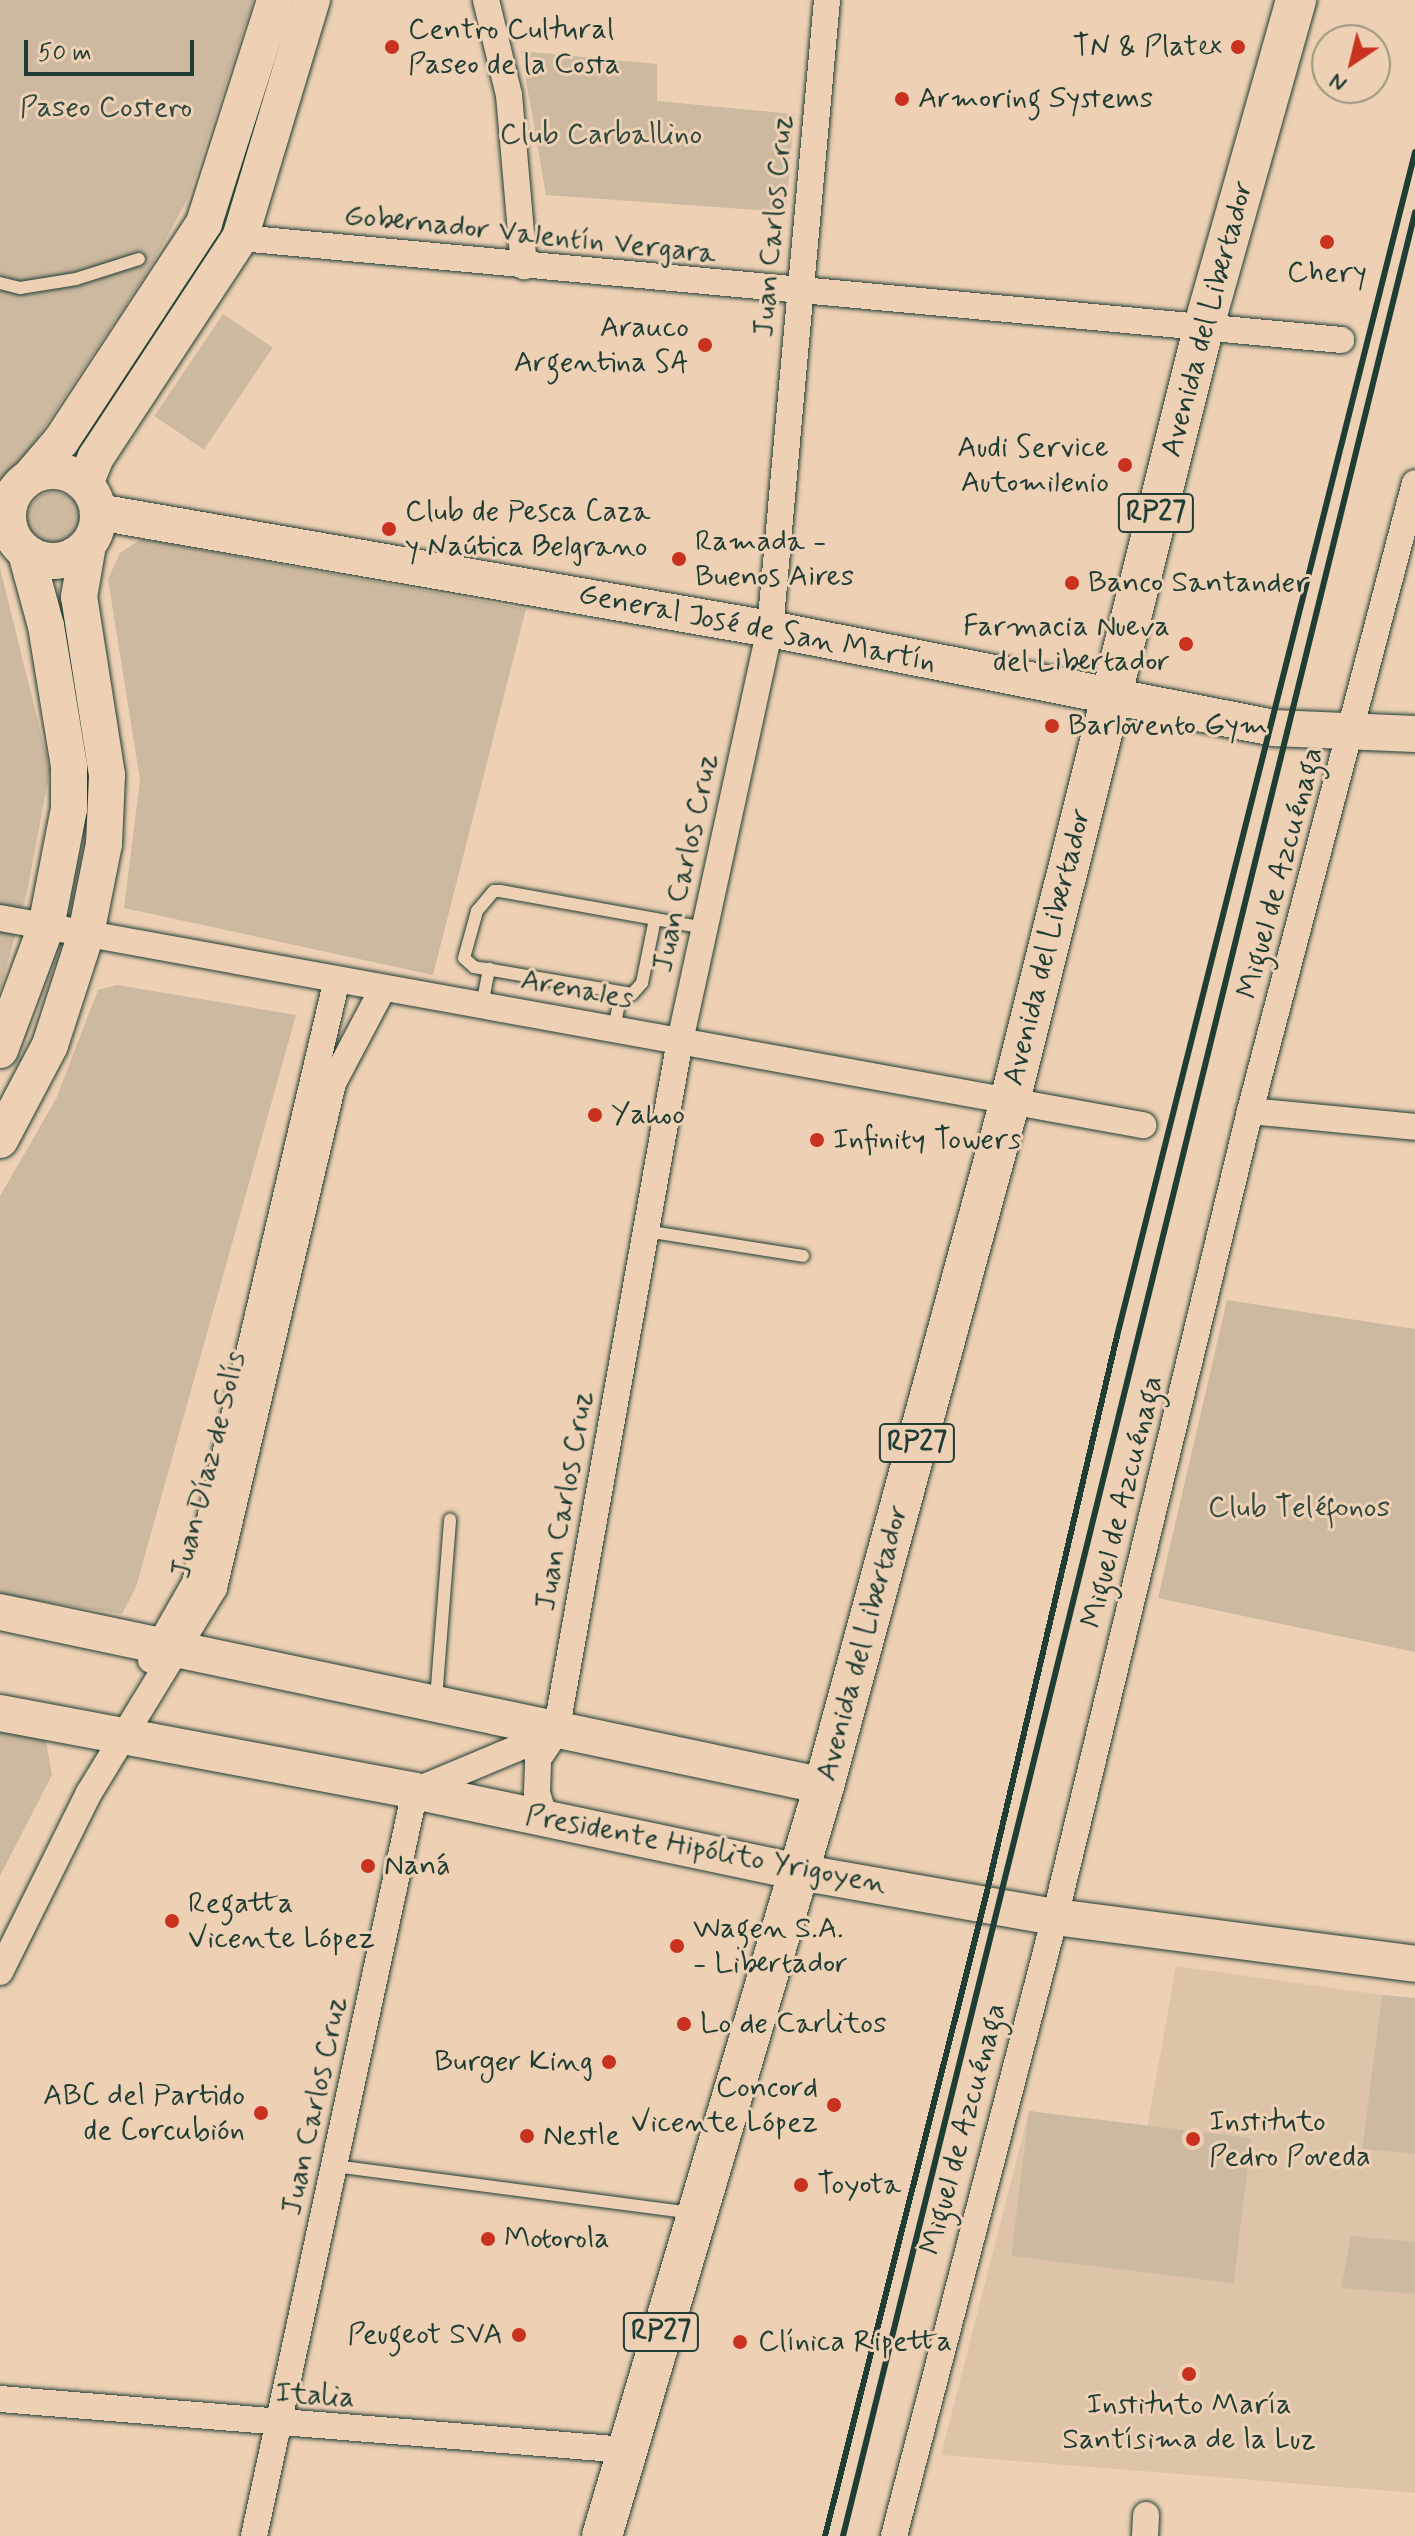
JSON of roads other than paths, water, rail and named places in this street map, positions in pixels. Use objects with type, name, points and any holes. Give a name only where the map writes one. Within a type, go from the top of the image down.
[{"type":"main road","name":"Avenida del Libertador","points":[[602,2536],[824,1786],[1010,1101],[1108,697],[1203,329],[1296,0]]},
{"type":"street","points":[[0,1050],[46,927],[66,833],[69,766],[46,626],[26,553],[4,521],[13,496],[61,441],[204,223],[275,0]]},
{"type":"street","points":[[0,1140],[39,1072],[86,934],[108,795],[79,597],[96,457],[240,238],[312,0]]},
{"type":"street","points":[[486,0],[509,95],[524,266]]},
{"type":"street","name":"Juan Carlos Cruz","points":[[545,1819],[537,1792],[538,1759],[556,1732],[680,1041],[770,629],[827,0]]},
{"type":"street","name":"Gobernador Valentín Vergara","points":[[240,238],[800,294],[1341,340]]},
{"type":"street","points":[[30,477],[59,471],[90,514]]},
{"type":"street","name":"Miguel de Azcuénaga","points":[[894,2536],[1055,1917],[1250,1111],[1415,483]]},
{"type":"street","points":[[26,553],[52,562],[78,555],[90,514]]},
{"type":"street","name":"General José de San Martín","points":[[90,514],[770,629],[1274,728],[1328,734],[1353,728],[1415,734]]},
{"type":"street","name":"Arenales","points":[[0,918],[1143,1125]]},
{"type":"street","name":"Juan Díaz de Solís","points":[[170,1647],[195,1583],[337,979]]},
{"type":"street","name":"Juan Díaz de Solís","points":[[0,1937],[170,1647],[214,1588],[333,1083],[383,988]]},
{"type":"street","points":[[1250,1111],[1415,1127]]},
{"type":"street","points":[[0,1612],[556,1732],[824,1786]]},
{"type":"street","name":"Presidente Hipólito Yrigoyen","points":[[0,1713],[415,1791],[799,1872],[1055,1917],[1415,1964]]},
{"type":"street","points":[[415,1791],[556,1732]]},
{"type":"street","name":"Juan Díaz de Solís","points":[[0,1972],[116,1736]]},
{"type":"street","name":"Juan Carlos Cruz","points":[[254,2536],[281,2426],[415,1791]]},
{"type":"street","name":"Italia","points":[[0,2399],[281,2426],[625,2450]]},
{"type":"lane","points":[[0,283],[20,288],[76,279],[139,259]]},
{"type":"lane","points":[[655,919],[640,989],[621,993],[489,969],[464,958],[477,911],[494,891],[655,919],[705,928]]},
{"type":"lane","points":[[482,1006],[489,969]]},
{"type":"lane","points":[[614,1029],[621,993]]},
{"type":"lane","points":[[646,1231],[803,1256]]},
{"type":"lane","points":[[435,1706],[450,1520]]},
{"type":"lane","points":[[335,2166],[696,2213]]},
{"type":"railway","points":[[825,2536],[984,1904],[1117,1336],[1415,152]]},
{"type":"railway","points":[[843,2536],[1415,212]]},
{"type":"place","name":"Centro Cultural Paseo de la Costa","points":[[392,47]]},
{"type":"place","name":"TN & Platex","points":[[1238,47]]},
{"type":"place","name":"Armoring Systems","points":[[902,99]]},
{"type":"place","name":"Chery","points":[[1327,242]]},
{"type":"place","name":"Arauco Argentina SA","points":[[705,345]]},
{"type":"place","name":"Audi Service Automilenio","points":[[1125,465]]},
{"type":"place","name":"Club de Pesca Caza y Naútica Belgrano","points":[[389,529]]},
{"type":"place","name":"Ramada - Buenos Aires","points":[[679,559]]},
{"type":"place","name":"Banco Santander","points":[[1072,583]]},
{"type":"place","name":"Farmacia Nueva del Libertador","points":[[1186,644]]},
{"type":"place","name":"Barlovento Gym","points":[[1052,726]]},
{"type":"place","name":"Yahoo","points":[[595,1115]]},
{"type":"place","name":"Infinity Towers","points":[[817,1140]]},
{"type":"place","name":"Naná","points":[[368,1866]]},
{"type":"place","name":"Regatta Vicente López","points":[[172,1921]]},
{"type":"place","name":"Wagen S.A. - Libertador","points":[[677,1946]]},
{"type":"place","name":"Lo de Carlitos","points":[[684,2024]]},
{"type":"place","name":"Burger King","points":[[609,2062]]},
{"type":"place","name":"Concord Vicente López","points":[[834,2105]]},
{"type":"place","name":"ABC del Partido de Corcubión","points":[[261,2113]]},
{"type":"place","name":"Nestle","points":[[527,2136]]},
{"type":"place","name":"Instituto Pedro Poveda","points":[[1193,2139]]},
{"type":"place","name":"Toyota","points":[[801,2185]]},
{"type":"place","name":"Motorola","points":[[488,2239]]},
{"type":"place","name":"Peugeot SVA","points":[[519,2335]]},
{"type":"place","name":"Clínica Ripetta","points":[[740,2342]]},
{"type":"place","name":"Instituto María Santísima de la Luz","points":[[1189,2374]]},
{"type":"park label","name":"Paseo Costero","points":[[106,108]]},
{"type":"park label","name":"Club Carballino","points":[[601,135]]},
{"type":"park label","name":"Club Teléfonos","points":[[1299,1508]]}]
